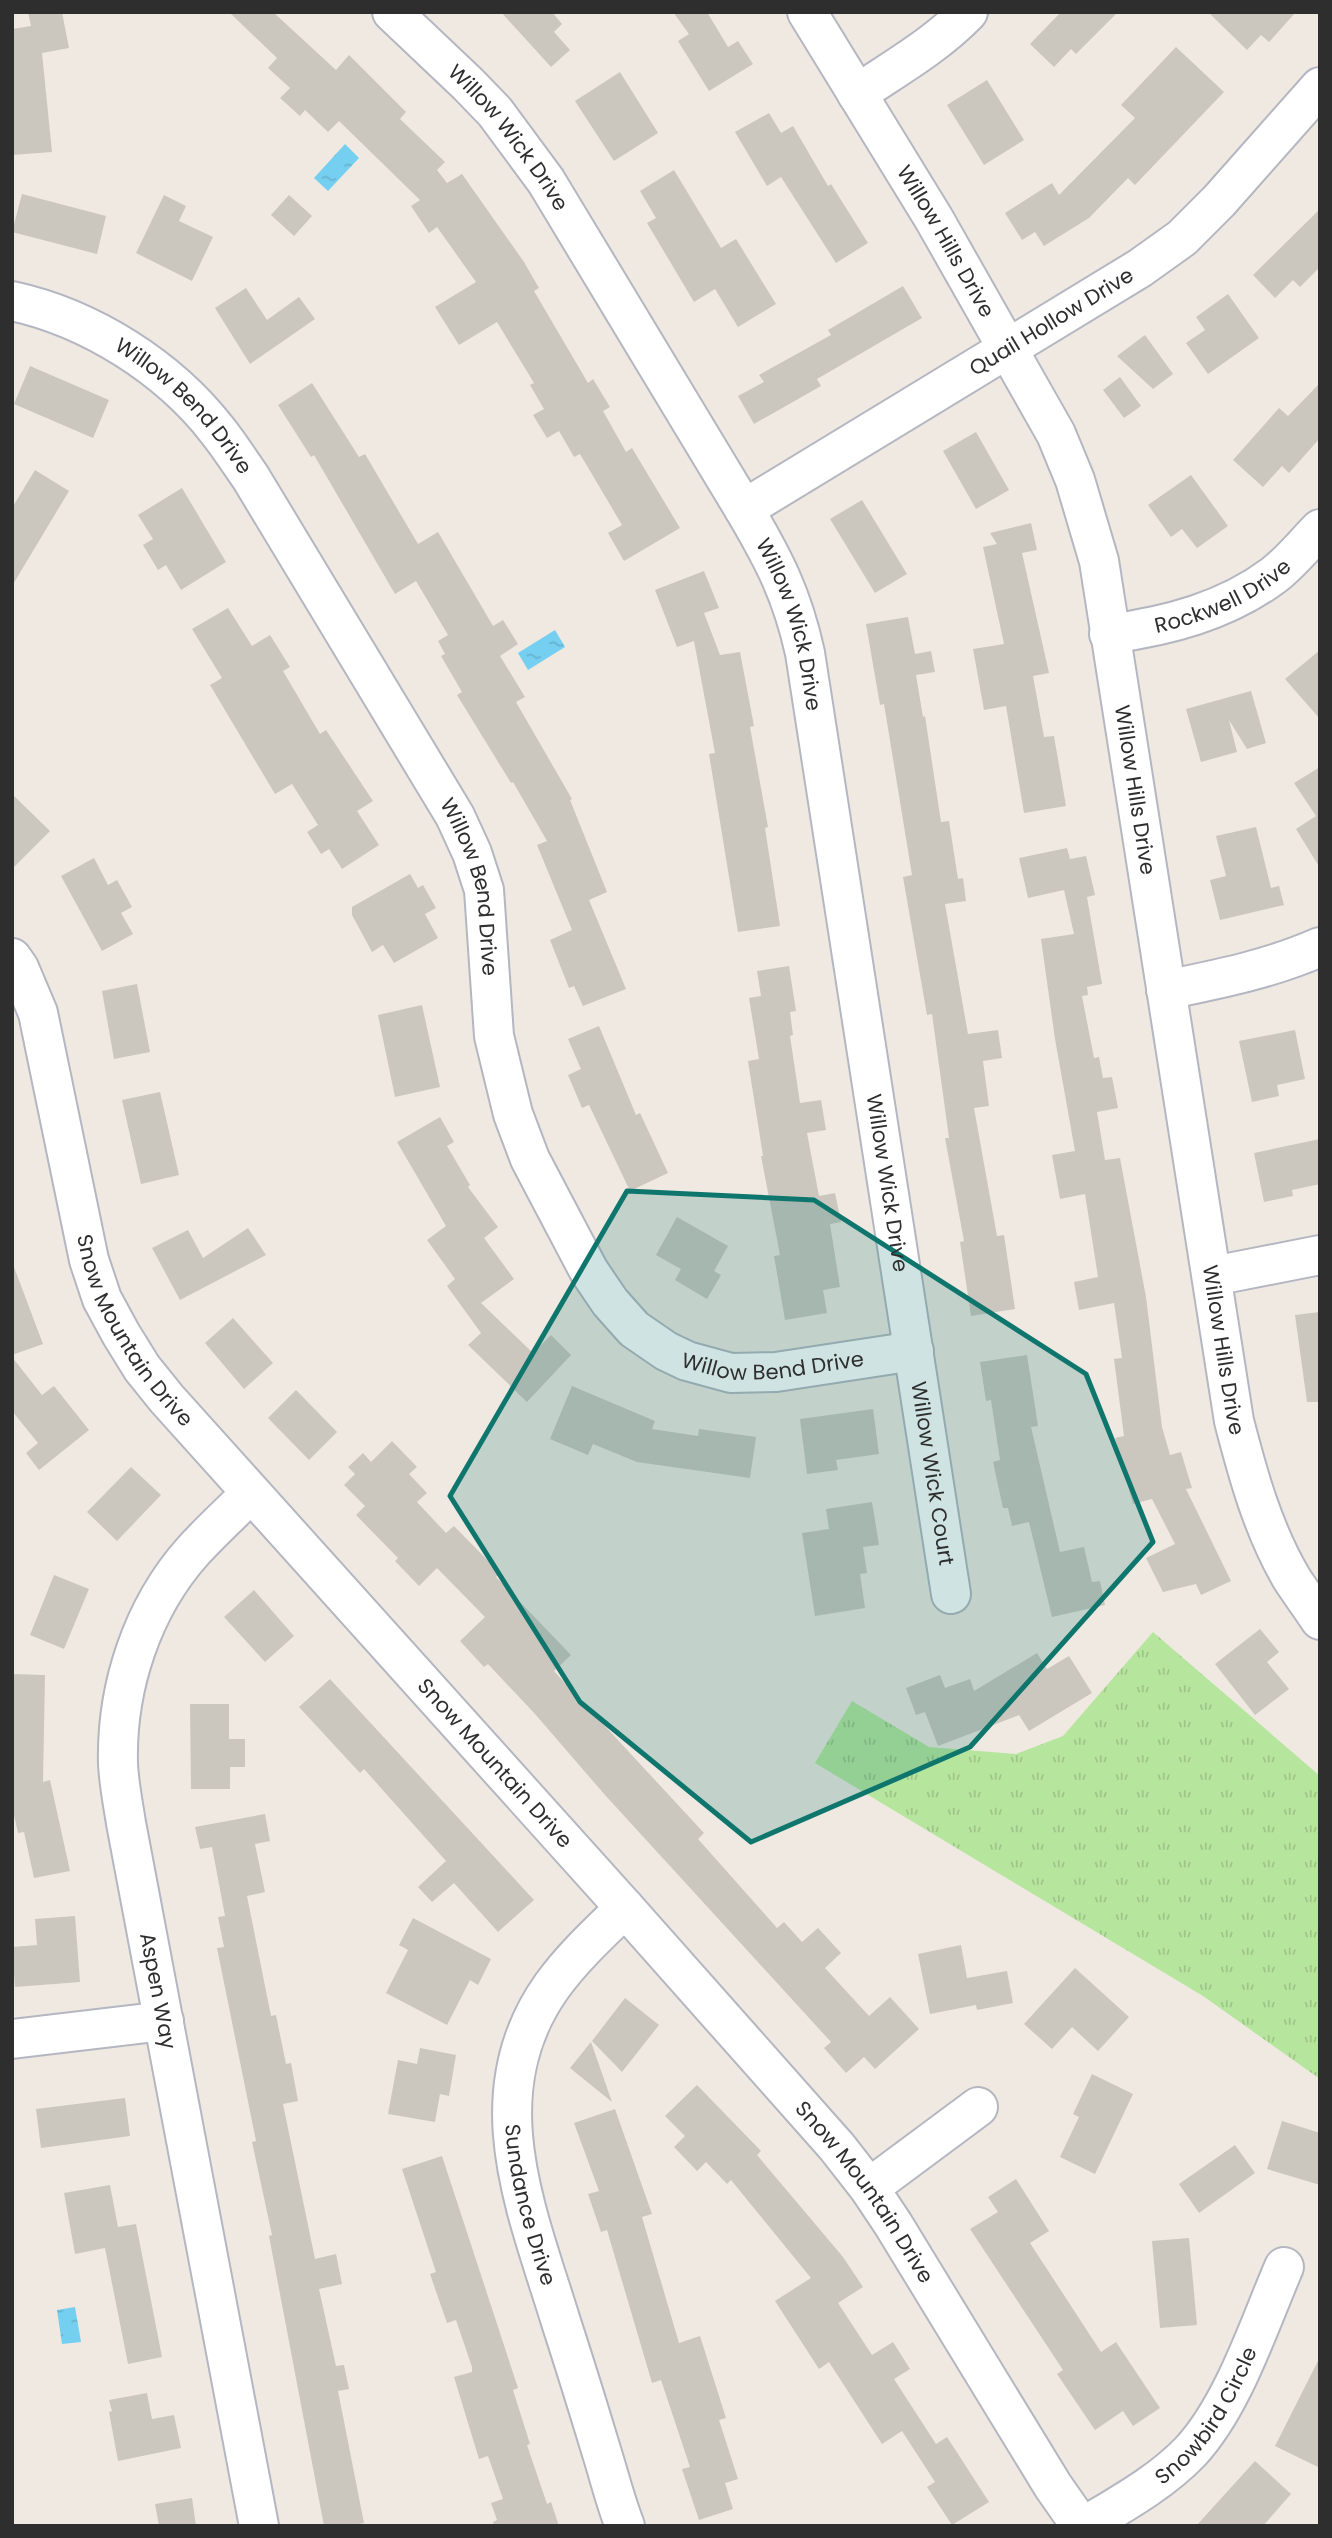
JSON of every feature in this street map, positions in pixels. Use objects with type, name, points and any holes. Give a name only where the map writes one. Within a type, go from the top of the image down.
[{"type":"street","name":"Willow Wick Drive","points":[[392,12],[468,83],[522,145],[744,509],[784,580],[805,653],[914,1351]]},
{"type":"street","name":"Willow Hills Drive","points":[[807,12],[1009,348],[1056,434],[1075,480],[1099,561],[1234,1421],[1248,1476],[1268,1530],[1292,1578],[1320,1620]]},
{"type":"street","points":[[857,94],[917,55],[968,12]]},
{"type":"street","name":"Quail Hollow Drive","points":[[744,509],[1140,268],[1182,238],[1253,164],[1320,87]]},
{"type":"street","name":"Willow Bend Drive","points":[[12,301],[32,305],[81,325],[128,349],[174,385],[217,429],[251,478],[454,816],[472,853],[484,890],[494,1036],[513,1114],[530,1159],[589,1271],[610,1302],[634,1329],[666,1351],[687,1362],[731,1373],[776,1372],[914,1351]]},
{"type":"street","name":"Rockwell Drive","points":[[1109,634],[1147,629],[1199,615],[1241,597],[1276,573],[1320,529]]},
{"type":"street","points":[[1166,990],[1243,975],[1320,947]]},
{"type":"street","name":"Snow Mountain Drive","points":[[12,958],[38,1013],[89,1260],[102,1299],[142,1368],[250,1494],[625,1908],[837,2147],[894,2224],[1053,2486],[1083,2526]]},
{"type":"street","points":[[1213,1276],[1320,1255]]},
{"type":"street","name":"Willow Wick Court","points":[[914,1351],[951,1594]]},
{"type":"street","name":"Aspen Way","points":[[250,1494],[192,1553],[158,1600],[135,1649],[121,1706],[118,1765],[126,1823],[259,2526]]},
{"type":"street","name":"Sundance Drive","points":[[625,1908],[573,1958],[550,1989],[531,2022],[519,2056],[512,2101],[512,2141],[523,2198],[625,2526]]},
{"type":"street","points":[[12,2039],[164,2021]]},
{"type":"street","points":[[869,2188],[978,2107]]},
{"type":"street","name":"Snowbird Circle","points":[[1083,2526],[1164,2475],[1190,2452],[1231,2389],[1284,2267]]},
{"type":"highlighted area","points":[[627,1191],[814,1200],[1086,1374],[1153,1542],[970,1747],[751,1842],[580,1702],[450,1496]]},
{"type":"green space","points":[[1153,1632],[1320,1776],[1320,2079],[1203,1996],[815,1763],[852,1701],[929,1747],[1016,1754],[1063,1736]]},
{"type":"water","points":[[345,144],[359,158],[328,191],[314,178]]},
{"type":"water","points":[[555,630],[565,647],[528,670],[518,653]]},
{"type":"water","points":[[75,2307],[81,2342],[62,2344],[57,2310]]},
{"type":"building","points":[[28,12],[62,12],[69,48],[42,53],[52,152],[12,155],[12,29],[31,26]]},
{"type":"building","points":[[229,12],[273,12],[336,70],[349,55],[406,112],[400,119],[445,162],[437,170],[447,183],[462,174],[524,262],[539,288],[534,291],[588,383],[593,379],[610,407],[603,411],[626,452],[632,448],[680,528],[624,561],[608,533],[622,525],[580,454],[574,457],[559,431],[547,438],[533,415],[544,409],[530,385],[534,383],[497,322],[459,345],[435,307],[476,282],[437,227],[429,233],[411,206],[420,200],[339,121],[328,132],[305,110],[300,116],[280,98],[290,88],[268,68],[277,58]]},
{"type":"building","points":[[501,12],[552,12],[562,24],[554,32],[570,50],[551,67]]},
{"type":"building","points":[[673,12],[707,12],[728,47],[738,41],[753,64],[709,91],[678,41],[689,34]]},
{"type":"building","points":[[1061,12],[1118,12],[1076,54],[1071,49],[1054,67],[1030,44]]},
{"type":"building","points":[[1208,12],[1296,12],[1269,42],[1261,35],[1247,50]]},
{"type":"building","points":[[1176,47],[1224,92],[1135,185],[1128,178],[1089,218],[1044,246],[1035,232],[1022,240],[1005,213],[1052,183],[1059,195],[1135,118],[1121,105]]},
{"type":"building","points":[[620,72],[658,133],[614,161],[575,101]]},
{"type":"building","points":[[987,80],[1024,140],[984,165],[947,105]]},
{"type":"building","points":[[769,113],[781,133],[793,126],[828,186],[831,184],[868,243],[836,263],[781,177],[767,186],[735,132]]},
{"type":"building","points":[[674,170],[721,248],[736,239],[776,304],[738,327],[715,289],[694,302],[647,223],[656,218],[640,191]]},
{"type":"building","points":[[22,194],[106,216],[97,254],[12,232]]},
{"type":"building","points":[[164,195],[186,206],[179,221],[213,237],[192,281],[136,253]]},
{"type":"building","points":[[289,195],[312,216],[294,236],[271,215]]},
{"type":"building","points":[[1320,209],[1320,267],[1300,287],[1293,280],[1275,298],[1253,275]]},
{"type":"building","points":[[903,286],[922,318],[817,379],[821,386],[754,424],[738,396],[764,382],[759,375],[831,335],[828,330]]},
{"type":"building","points":[[246,288],[267,320],[299,297],[315,319],[250,364],[215,308]]},
{"type":"building","points":[[1228,294],[1259,338],[1208,374],[1186,343],[1205,330],[1196,317]]},
{"type":"building","points":[[1145,335],[1173,374],[1153,389],[1117,356]]},
{"type":"building","points":[[30,366],[109,400],[93,438],[14,404]]},
{"type":"building","points":[[1120,377],[1141,406],[1124,418],[1103,390]]},
{"type":"building","points":[[312,383],[359,457],[365,454],[418,544],[438,532],[493,626],[503,620],[518,644],[500,656],[525,697],[516,702],[572,799],[570,800],[607,892],[589,900],[626,989],[583,1006],[574,986],[569,988],[550,940],[572,930],[537,845],[547,841],[457,695],[462,692],[441,656],[445,654],[438,641],[448,635],[416,581],[395,594],[314,455],[311,457],[278,405]]},
{"type":"building","points":[[1320,383],[1320,438],[1289,473],[1282,466],[1263,487],[1233,460],[1279,408],[1288,416]]},
{"type":"building","points":[[976,432],[1009,490],[976,509],[943,451]]},
{"type":"building","points":[[35,470],[69,491],[12,586],[12,508]]},
{"type":"building","points":[[1191,475],[1228,526],[1197,548],[1182,529],[1171,537],[1148,505]]},
{"type":"building","points":[[182,488],[226,562],[181,590],[166,565],[158,570],[143,545],[153,539],[138,515]]},
{"type":"building","points":[[862,500],[907,574],[875,593],[830,519]]},
{"type":"building","points":[[1031,523],[1037,550],[1022,553],[1049,673],[1033,676],[1044,737],[1054,736],[1066,806],[1024,813],[1006,706],[984,710],[973,649],[1004,644],[983,547],[997,544],[990,533]]},
{"type":"building","points":[[704,571],[719,608],[704,613],[720,655],[740,652],[754,726],[750,727],[768,827],[765,828],[780,926],[738,932],[709,754],[715,753],[694,641],[677,647],[655,590]]},
{"type":"building","points":[[228,608],[252,646],[270,635],[290,667],[283,671],[320,734],[326,730],[373,801],[357,811],[379,845],[342,869],[329,849],[321,854],[307,832],[318,825],[292,784],[275,794],[210,685],[222,678],[192,629]]},
{"type":"building","points":[[908,617],[915,654],[931,651],[935,672],[916,675],[941,822],[949,821],[958,879],[963,878],[966,901],[945,904],[968,1034],[998,1030],[1002,1058],[983,1061],[989,1106],[974,1108],[997,1236],[1004,1235],[1015,1309],[971,1316],[960,1242],[964,1241],[945,1138],[949,1138],[932,1014],[927,1015],[903,877],[912,875],[884,704],[880,705],[866,624]]},
{"type":"building","points":[[1320,650],[1320,719],[1285,679]]},
{"type":"building","points":[[1251,691],[1266,743],[1247,749],[1229,720],[1237,752],[1201,762],[1186,709]]},
{"type":"building","points":[[1320,767],[1320,868],[1296,829],[1316,816],[1294,783]]},
{"type":"building","points":[[12,794],[50,831],[12,869]]},
{"type":"building","points":[[1256,827],[1271,888],[1279,886],[1284,905],[1220,920],[1210,880],[1226,876],[1216,836]]},
{"type":"building","points":[[1067,848],[1070,859],[1086,856],[1095,895],[1087,897],[1102,984],[1087,987],[1088,995],[1082,996],[1094,1058],[1099,1057],[1103,1078],[1112,1077],[1118,1108],[1097,1112],[1105,1160],[1120,1158],[1146,1297],[1162,1427],[1170,1455],[1181,1452],[1192,1488],[1186,1489],[1231,1581],[1201,1595],[1196,1584],[1163,1592],[1146,1558],[1175,1544],[1152,1499],[1133,1504],[1115,1438],[1124,1436],[1114,1359],[1122,1358],[1114,1303],[1079,1310],[1074,1282],[1098,1277],[1085,1194],[1060,1199],[1052,1155],[1075,1151],[1041,939],[1074,934],[1064,890],[1028,898],[1019,858]]},
{"type":"building","points":[[94,858],[108,885],[117,880],[132,907],[121,913],[133,934],[102,951],[61,876]]},
{"type":"building","points":[[410,874],[418,888],[423,885],[436,908],[425,914],[438,938],[394,963],[383,945],[372,952],[352,915],[352,907]]},
{"type":"building","points":[[789,966],[796,1011],[790,1012],[793,1035],[790,1036],[800,1103],[821,1100],[826,1130],[807,1133],[819,1196],[835,1193],[841,1222],[830,1224],[840,1287],[823,1290],[827,1313],[785,1320],[774,1256],[780,1255],[761,1156],[748,1061],[759,1059],[749,998],[761,996],[757,971]]},
{"type":"building","points":[[137,984],[150,1052],[114,1059],[102,991]]},
{"type":"building","points":[[422,1005],[440,1087],[395,1097],[378,1015]]},
{"type":"building","points":[[599,1026],[636,1115],[640,1113],[668,1173],[630,1191],[589,1105],[582,1108],[568,1075],[581,1069],[568,1039]]},
{"type":"building","points":[[1295,1030],[1305,1079],[1277,1085],[1279,1096],[1252,1102],[1239,1041]]},
{"type":"building","points":[[160,1092],[179,1175],[141,1184],[122,1100]]},
{"type":"building","points":[[440,1117],[454,1142],[447,1146],[470,1185],[468,1187],[498,1227],[484,1238],[514,1279],[481,1303],[533,1353],[551,1335],[571,1355],[527,1402],[468,1345],[481,1333],[447,1286],[455,1279],[427,1240],[446,1226],[397,1142]]},
{"type":"building","points":[[1320,1139],[1320,1184],[1292,1190],[1293,1196],[1264,1202],[1254,1153]]},
{"type":"building","points":[[677,1217],[728,1246],[714,1271],[721,1275],[707,1299],[675,1280],[681,1269],[656,1255]]},
{"type":"building","points":[[248,1228],[266,1255],[180,1300],[152,1248],[188,1230],[203,1258]]},
{"type":"building","points":[[12,1267],[43,1344],[12,1355]]},
{"type":"building","points":[[1320,1312],[1320,1402],[1307,1402],[1295,1315]]},
{"type":"building","points":[[233,1318],[273,1363],[244,1389],[205,1343]]},
{"type":"building","points":[[1027,1355],[1038,1426],[1031,1427],[1060,1552],[1084,1547],[1092,1582],[1100,1581],[1105,1605],[1052,1617],[1029,1522],[1012,1526],[1008,1508],[1003,1508],[993,1462],[1000,1460],[991,1400],[986,1401],[980,1362]]},
{"type":"building","points":[[12,1357],[42,1395],[54,1386],[89,1430],[39,1470],[26,1453],[38,1443],[12,1411]]},
{"type":"building","points":[[572,1386],[655,1421],[652,1429],[698,1436],[699,1429],[756,1437],[750,1478],[637,1462],[593,1444],[588,1455],[550,1439]]},
{"type":"building","points":[[296,1390],[337,1432],[309,1460],[268,1418]]},
{"type":"building","points":[[873,1409],[879,1454],[836,1460],[838,1470],[807,1474],[800,1419]]},
{"type":"building","points":[[392,1441],[417,1467],[409,1474],[427,1493],[417,1502],[446,1533],[454,1526],[500,1573],[496,1577],[571,1655],[554,1671],[704,1833],[698,1839],[777,1928],[784,1922],[802,1942],[818,1928],[841,1953],[825,1968],[869,2016],[890,1997],[919,2029],[875,2069],[864,2057],[846,2073],[824,2048],[831,2042],[605,1795],[535,1714],[488,1664],[484,1667],[460,1641],[485,1617],[437,1568],[419,1586],[395,1561],[398,1558],[356,1515],[365,1506],[344,1485],[355,1474],[348,1467],[363,1453],[371,1462]]},
{"type":"building","points":[[131,1467],[161,1495],[117,1541],[87,1512]]},
{"type":"building","points":[[872,1502],[879,1545],[863,1547],[867,1573],[860,1574],[865,1608],[815,1616],[802,1533],[829,1529],[826,1509]]},
{"type":"building","points":[[54,1575],[89,1589],[64,1649],[30,1635]]},
{"type":"building","points":[[254,1590],[294,1636],[265,1662],[224,1617]]},
{"type":"building","points":[[1260,1629],[1279,1652],[1267,1662],[1289,1689],[1255,1715],[1215,1664]]},
{"type":"building","points":[[1037,1653],[1047,1669],[1069,1656],[1092,1693],[1029,1731],[1019,1715],[938,1746],[925,1712],[916,1715],[906,1688],[940,1675],[945,1688],[970,1679],[974,1691]]},
{"type":"building","points":[[12,1674],[45,1675],[43,1782],[50,1780],[70,1871],[34,1878],[24,1832],[18,1833],[12,1806]]},
{"type":"building","points":[[330,1679],[534,1900],[498,1932],[454,1883],[432,1902],[418,1887],[446,1861],[364,1769],[360,1773],[299,1707]]},
{"type":"building","points":[[190,1704],[229,1704],[229,1739],[245,1739],[245,1767],[230,1767],[230,1789],[191,1789]]},
{"type":"building","points":[[265,1814],[270,1841],[255,1844],[265,1892],[247,1896],[271,2016],[276,2015],[286,2064],[291,2063],[298,2101],[283,2104],[315,2259],[336,2254],[342,2284],[319,2289],[336,2366],[344,2365],[349,2389],[338,2391],[364,2523],[349,2526],[324,2526],[269,2236],[272,2235],[252,2142],[256,2141],[217,1948],[224,1947],[218,1917],[225,1916],[212,1847],[200,1849],[195,1827]]},
{"type":"building","points":[[75,1916],[80,1982],[15,1987],[12,1947],[37,1945],[35,1919]]},
{"type":"building","points":[[413,1918],[491,1959],[478,1985],[470,1980],[447,2025],[386,1993],[408,1950],[399,1945]]},
{"type":"building","points":[[961,1945],[967,1978],[1007,1971],[1013,2003],[977,2010],[976,2005],[930,2014],[918,1954]]},
{"type":"building","points":[[1075,1968],[1129,2017],[1098,2051],[1072,2027],[1052,2049],[1024,2024]]},
{"type":"building","points":[[625,1998],[659,2025],[622,2072],[592,2041]]},
{"type":"building","points":[[591,2042],[612,2102],[570,2068]]},
{"type":"building","points":[[420,2048],[456,2055],[449,2096],[440,2094],[435,2122],[388,2114],[398,2060],[417,2064]]},
{"type":"building","points":[[1092,2074],[1133,2094],[1095,2174],[1060,2157],[1079,2117],[1073,2114]]},
{"type":"building","points":[[697,2085],[761,2151],[757,2155],[843,2257],[863,2287],[838,2303],[872,2355],[893,2342],[910,2369],[894,2379],[936,2444],[947,2437],[989,2502],[952,2525],[927,2487],[935,2482],[902,2431],[882,2444],[829,2362],[819,2369],[775,2301],[811,2278],[731,2180],[727,2184],[706,2162],[697,2171],[674,2147],[685,2136],[665,2116]]},
{"type":"building","points":[[125,2098],[130,2136],[41,2148],[36,2109]]},
{"type":"building","points":[[615,2109],[652,2214],[642,2217],[679,2343],[700,2336],[726,2418],[719,2420],[738,2479],[725,2483],[733,2509],[699,2520],[682,2469],[690,2467],[661,2380],[652,2383],[607,2230],[601,2232],[588,2194],[599,2191],[574,2123]]},
{"type":"building","points":[[1282,2121],[1320,2133],[1320,2185],[1267,2169]]},
{"type":"building","points":[[1235,2145],[1255,2173],[1199,2213],[1179,2184]]},
{"type":"building","points":[[442,2156],[518,2388],[513,2390],[530,2444],[527,2445],[547,2504],[551,2502],[559,2526],[494,2526],[493,2522],[497,2520],[491,2503],[503,2499],[488,2456],[479,2459],[454,2377],[472,2372],[472,2367],[456,2320],[447,2323],[430,2274],[436,2272],[402,2169]]},
{"type":"building","points":[[1016,2179],[1049,2231],[1030,2243],[1101,2352],[1116,2342],[1160,2408],[1133,2426],[1123,2411],[1095,2430],[1057,2374],[1063,2370],[970,2229],[998,2212],[988,2197]]},
{"type":"building","points":[[110,2185],[118,2227],[136,2224],[162,2357],[128,2364],[105,2248],[75,2254],[64,2193]]},
{"type":"building","points":[[1189,2238],[1197,2325],[1160,2328],[1152,2241]]},
{"type":"building","points":[[1320,2357],[1320,2468],[1275,2446]]},
{"type":"building","points":[[147,2393],[152,2419],[174,2415],[181,2448],[118,2461],[109,2400]]},
{"type":"building","points":[[1255,2461],[1291,2494],[1263,2526],[1196,2526]]},
{"type":"building","points":[[192,2498],[196,2526],[159,2526],[155,2504]]}]
